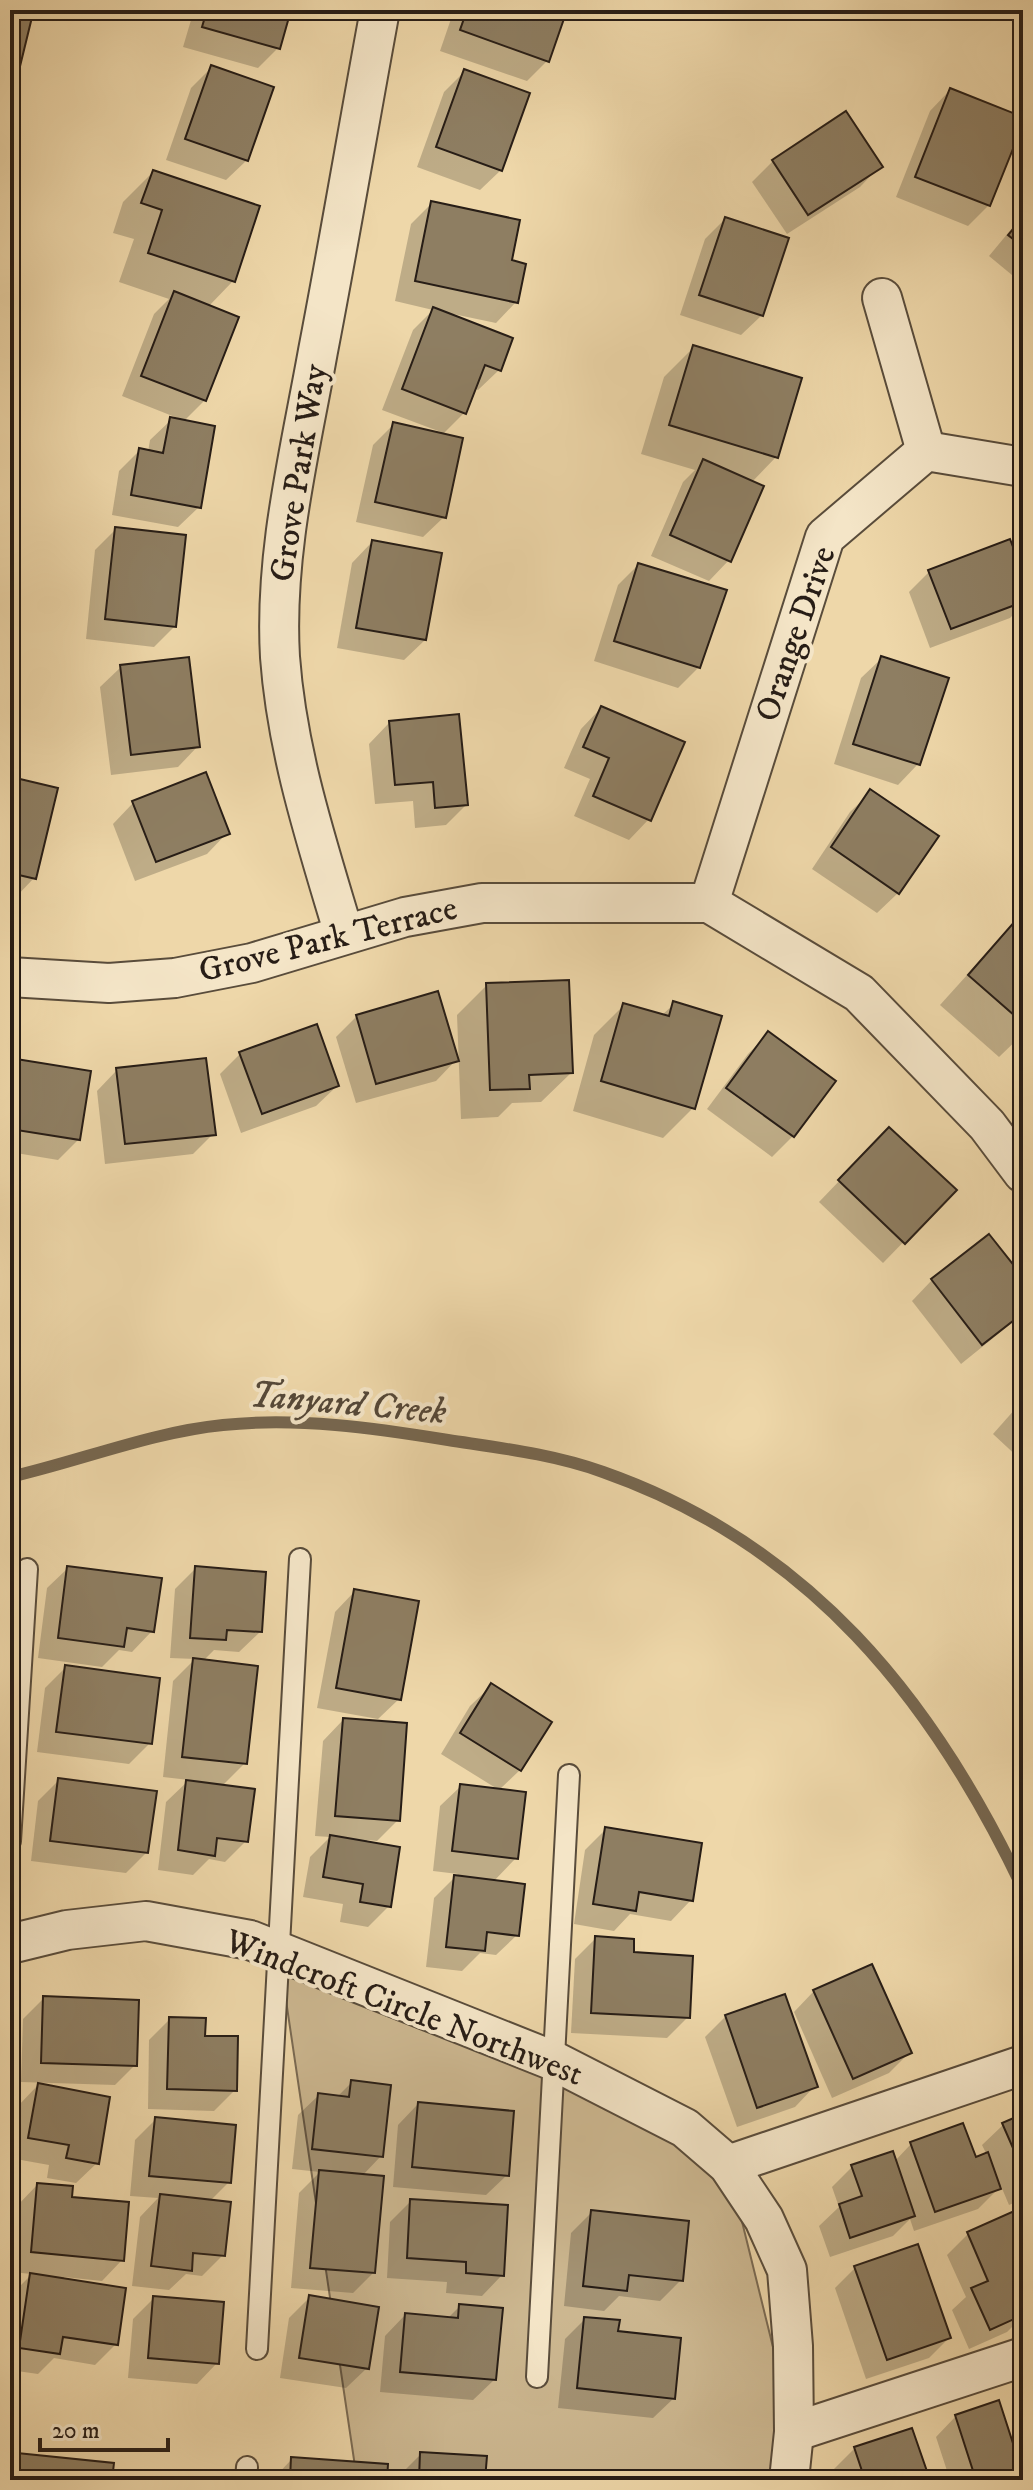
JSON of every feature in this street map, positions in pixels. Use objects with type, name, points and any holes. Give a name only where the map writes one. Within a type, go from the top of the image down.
[{"type":"street","name":"Grove Park Way","points":[[344,934],[289,738],[282,679],[279,607],[287,518],[380,10]]},
{"type":"street","points":[[882,298],[926,451],[1023,467]]},
{"type":"street","name":"Orange Drive","points":[[709,903],[825,537],[926,451]]},
{"type":"street","name":"Grove Park Terrace","points":[[10,977],[109,983],[175,978],[252,963],[442,908],[482,903],[709,903]]},
{"type":"street","points":[[709,903],[859,993],[987,1125],[1023,1173]]},
{"type":"street","name":"Windcroft Circle Northwest","points":[[10,1944],[67,1930],[146,1921],[250,1940],[554,2061],[685,2128],[728,2165],[764,2219],[787,2270],[793,2346],[794,2432],[789,2480]]},
{"type":"street","points":[[728,2165],[1023,2065]]},
{"type":"street","points":[[794,2432],[1023,2357]]},
{"type":"lane","points":[[257,2349],[300,1559]]},
{"type":"lane","points":[[10,1841],[27,1569]]},
{"type":"lane","points":[[537,2377],[569,1775]]},
{"type":"shaded area","points":[[279,1953],[554,2061],[728,2165],[794,2432],[787,2480],[357,2480]]},
{"type":"building","points":[[10,10],[33,13],[13,95],[10,94]]},
{"type":"building","points":[[207,10],[291,10],[280,49],[202,27]]},
{"type":"building","points":[[467,10],[567,10],[549,62],[460,30]]},
{"type":"building","points":[[211,65],[274,87],[248,161],[185,139]]},
{"type":"building","points":[[464,69],[530,93],[502,171],[436,147]]},
{"type":"building","points":[[950,88],[1023,117],[1023,124],[990,206],[915,177]]},
{"type":"building","points":[[846,111],[883,167],[808,215],[772,160]]},
{"type":"building","points":[[153,170],[260,206],[235,282],[148,253],[162,210],[141,203]]},
{"type":"building","points":[[431,201],[520,220],[512,260],[526,264],[518,303],[415,281]]},
{"type":"building","points":[[725,217],[789,238],[763,316],[699,295]]},
{"type":"building","points":[[1023,217],[1023,247],[1008,235]]},
{"type":"building","points":[[174,291],[239,317],[206,401],[141,376]]},
{"type":"building","points":[[433,307],[513,338],[501,371],[485,365],[466,414],[402,389]]},
{"type":"building","points":[[693,345],[802,378],[778,458],[669,425]]},
{"type":"building","points":[[170,417],[215,426],[201,508],[131,495],[139,448],[163,453]]},
{"type":"building","points":[[393,422],[463,438],[446,518],[375,502]]},
{"type":"building","points":[[703,459],[764,486],[731,562],[670,535]]},
{"type":"building","points":[[115,527],[186,535],[176,627],[105,619]]},
{"type":"building","points":[[1010,539],[1023,573],[1023,602],[951,629],[928,570]]},
{"type":"building","points":[[372,540],[442,553],[426,640],[356,628]]},
{"type":"building","points":[[638,563],[727,590],[700,668],[614,641]]},
{"type":"building","points":[[881,656],[949,678],[920,765],[853,744]]},
{"type":"building","points":[[189,657],[200,747],[131,755],[120,665]]},
{"type":"building","points":[[601,706],[685,742],[651,821],[593,796],[609,758],[583,747]]},
{"type":"building","points":[[459,714],[468,805],[435,808],[433,782],[395,785],[389,721]]},
{"type":"building","points":[[206,772],[230,834],[156,862],[132,801]]},
{"type":"building","points":[[20,779],[58,788],[36,879],[10,873],[10,801],[15,802]]},
{"type":"building","points":[[870,789],[939,836],[899,894],[831,847]]},
{"type":"building","points":[[1023,912],[1023,1023],[968,975]]},
{"type":"building","points":[[569,980],[573,1073],[529,1075],[530,1089],[490,1090],[486,983]]},
{"type":"building","points":[[438,991],[459,1061],[376,1084],[356,1015]]},
{"type":"building","points":[[673,1001],[722,1016],[695,1109],[601,1081],[623,1003],[669,1016]]},
{"type":"building","points":[[317,1024],[339,1086],[262,1114],[239,1052]]},
{"type":"building","points":[[768,1031],[836,1081],[794,1137],[726,1088]]},
{"type":"building","points":[[10,1058],[91,1071],[80,1140],[10,1129]]},
{"type":"building","points":[[206,1058],[216,1135],[125,1144],[116,1068]]},
{"type":"building","points":[[889,1127],[957,1190],[905,1244],[838,1180]]},
{"type":"building","points":[[989,1234],[1023,1277],[1023,1313],[982,1345],[931,1279]]},
{"type":"building","points":[[67,1566],[162,1578],[154,1632],[127,1628],[124,1647],[58,1638]]},
{"type":"building","points":[[195,1566],[266,1572],[262,1632],[227,1630],[226,1640],[190,1638]]},
{"type":"building","points":[[354,1589],[419,1601],[401,1700],[336,1688]]},
{"type":"building","points":[[193,1658],[258,1666],[247,1764],[182,1757]]},
{"type":"building","points":[[65,1665],[160,1678],[152,1744],[56,1732]]},
{"type":"building","points":[[491,1683],[552,1722],[521,1771],[460,1733]]},
{"type":"building","points":[[343,1718],[407,1723],[400,1821],[335,1816]]},
{"type":"building","points":[[58,1778],[157,1791],[148,1853],[50,1841]]},
{"type":"building","points":[[186,1780],[255,1789],[248,1842],[217,1838],[215,1856],[178,1850]]},
{"type":"building","points":[[460,1784],[526,1792],[518,1859],[452,1851]]},
{"type":"building","points":[[605,1827],[702,1843],[693,1901],[639,1892],[636,1911],[593,1904]]},
{"type":"building","points":[[330,1835],[400,1847],[391,1907],[360,1902],[363,1884],[323,1877]]},
{"type":"building","points":[[454,1875],[525,1884],[519,1936],[487,1932],[485,1951],[446,1947]]},
{"type":"building","points":[[595,1936],[634,1939],[634,1952],[693,1956],[690,2018],[591,2013]]},
{"type":"building","points":[[872,1964],[912,2053],[853,2079],[813,1990]]},
{"type":"building","points":[[785,1994],[818,2087],[757,2108],[725,2015]]},
{"type":"building","points":[[43,1996],[139,2000],[137,2066],[41,2063]]},
{"type":"building","points":[[169,2017],[206,2018],[205,2036],[238,2036],[237,2091],[167,2089]]},
{"type":"building","points":[[351,2080],[391,2085],[383,2157],[312,2149],[318,2093],[349,2097]]},
{"type":"building","points":[[38,2083],[110,2097],[99,2164],[66,2158],[69,2145],[28,2138]]},
{"type":"building","points":[[418,2102],[514,2111],[509,2176],[412,2167]]},
{"type":"building","points":[[1023,2114],[1023,2171],[1002,2123]]},
{"type":"building","points":[[155,2117],[236,2125],[231,2183],[149,2176]]},
{"type":"building","points":[[963,2123],[976,2157],[988,2152],[1001,2189],[935,2212],[910,2142]]},
{"type":"building","points":[[893,2151],[915,2216],[850,2238],[839,2204],[862,2196],[851,2165]]},
{"type":"building","points":[[319,2170],[384,2176],[375,2273],[310,2268]]},
{"type":"building","points":[[37,2183],[73,2186],[72,2197],[129,2202],[124,2261],[31,2252]]},
{"type":"building","points":[[160,2194],[231,2202],[225,2256],[193,2253],[192,2271],[151,2266]]},
{"type":"building","points":[[410,2199],[508,2205],[504,2276],[466,2273],[466,2262],[407,2258]]},
{"type":"building","points":[[1019,2209],[1023,2218],[1023,2315],[990,2330],[971,2288],[988,2281],[967,2232]]},
{"type":"building","points":[[591,2210],[689,2221],[683,2281],[629,2275],[627,2291],[583,2286]]},
{"type":"building","points":[[918,2244],[951,2338],[887,2360],[854,2266]]},
{"type":"building","points":[[30,2273],[126,2288],[118,2345],[63,2337],[60,2354],[19,2348]]},
{"type":"building","points":[[309,2295],[379,2307],[369,2369],[299,2358]]},
{"type":"building","points":[[153,2296],[224,2302],[219,2364],[148,2358]]},
{"type":"building","points":[[459,2304],[503,2308],[496,2380],[400,2372],[405,2313],[458,2318]]},
{"type":"building","points":[[584,2317],[620,2320],[618,2331],[681,2338],[675,2399],[577,2388]]},
{"type":"building","points":[[999,2400],[1022,2471],[994,2480],[976,2480],[955,2415]]},
{"type":"building","points":[[912,2428],[930,2480],[865,2480],[854,2447]]},
{"type":"building","points":[[420,2452],[487,2456],[485,2480],[419,2480]]},
{"type":"building","points":[[17,2453],[114,2463],[112,2480],[15,2480]]},
{"type":"building","points":[[291,2457],[388,2464],[387,2480],[290,2480]]},
{"type":"waterway","name":"Tanyard Creek","points":[[10,1477],[170,1434],[223,1425],[279,1422],[364,1428],[487,1446],[546,1456],[603,1472],[676,1503],[742,1541],[802,1585],[856,1636],[904,1692],[948,1753],[1023,1889]]}]
